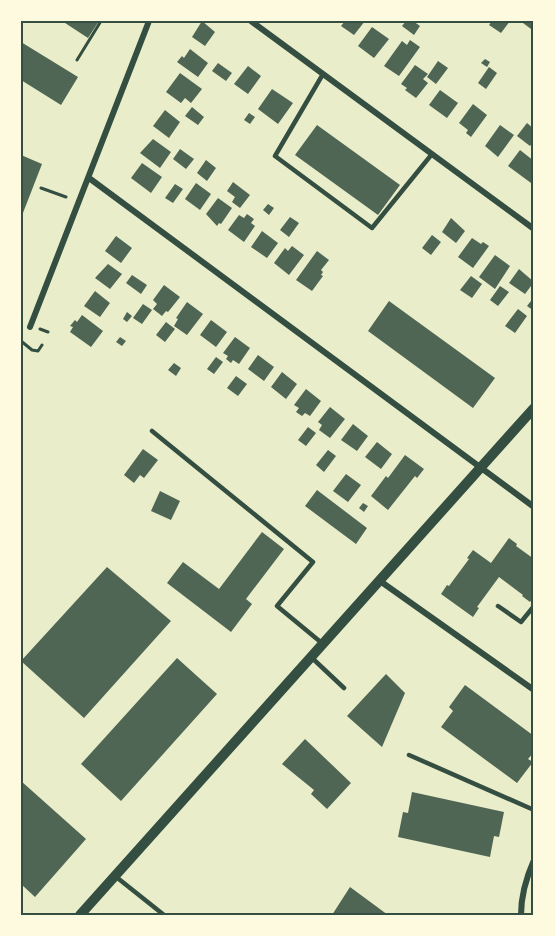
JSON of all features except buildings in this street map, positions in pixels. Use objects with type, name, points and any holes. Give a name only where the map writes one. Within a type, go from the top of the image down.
[{"type":"street","points":[[30,327],[149,21]]},
{"type":"street","points":[[251,21],[534,229]]},
{"type":"street","points":[[89,178],[534,507]]},
{"type":"street","points":[[80,915],[534,408]]},
{"type":"street","points":[[380,581],[534,690]]},
{"type":"street","points":[[521,915],[526,879],[532,870],[534,860]]},
{"type":"lane","points":[[323,74],[275,156],[372,228],[432,154]]},
{"type":"lane","points":[[152,430],[313,562],[277,606],[323,644]]},
{"type":"lane","points":[[498,606],[521,622],[534,606]]},
{"type":"lane","points":[[311,657],[344,688]]},
{"type":"lane","points":[[409,755],[534,810]]},
{"type":"lane","points":[[115,876],[164,915]]},
{"type":"path","points":[[77,60],[101,21]]},
{"type":"path","points":[[41,188],[66,197]]},
{"type":"path","points":[[21,341],[32,350],[38,351],[42,345]]}]
